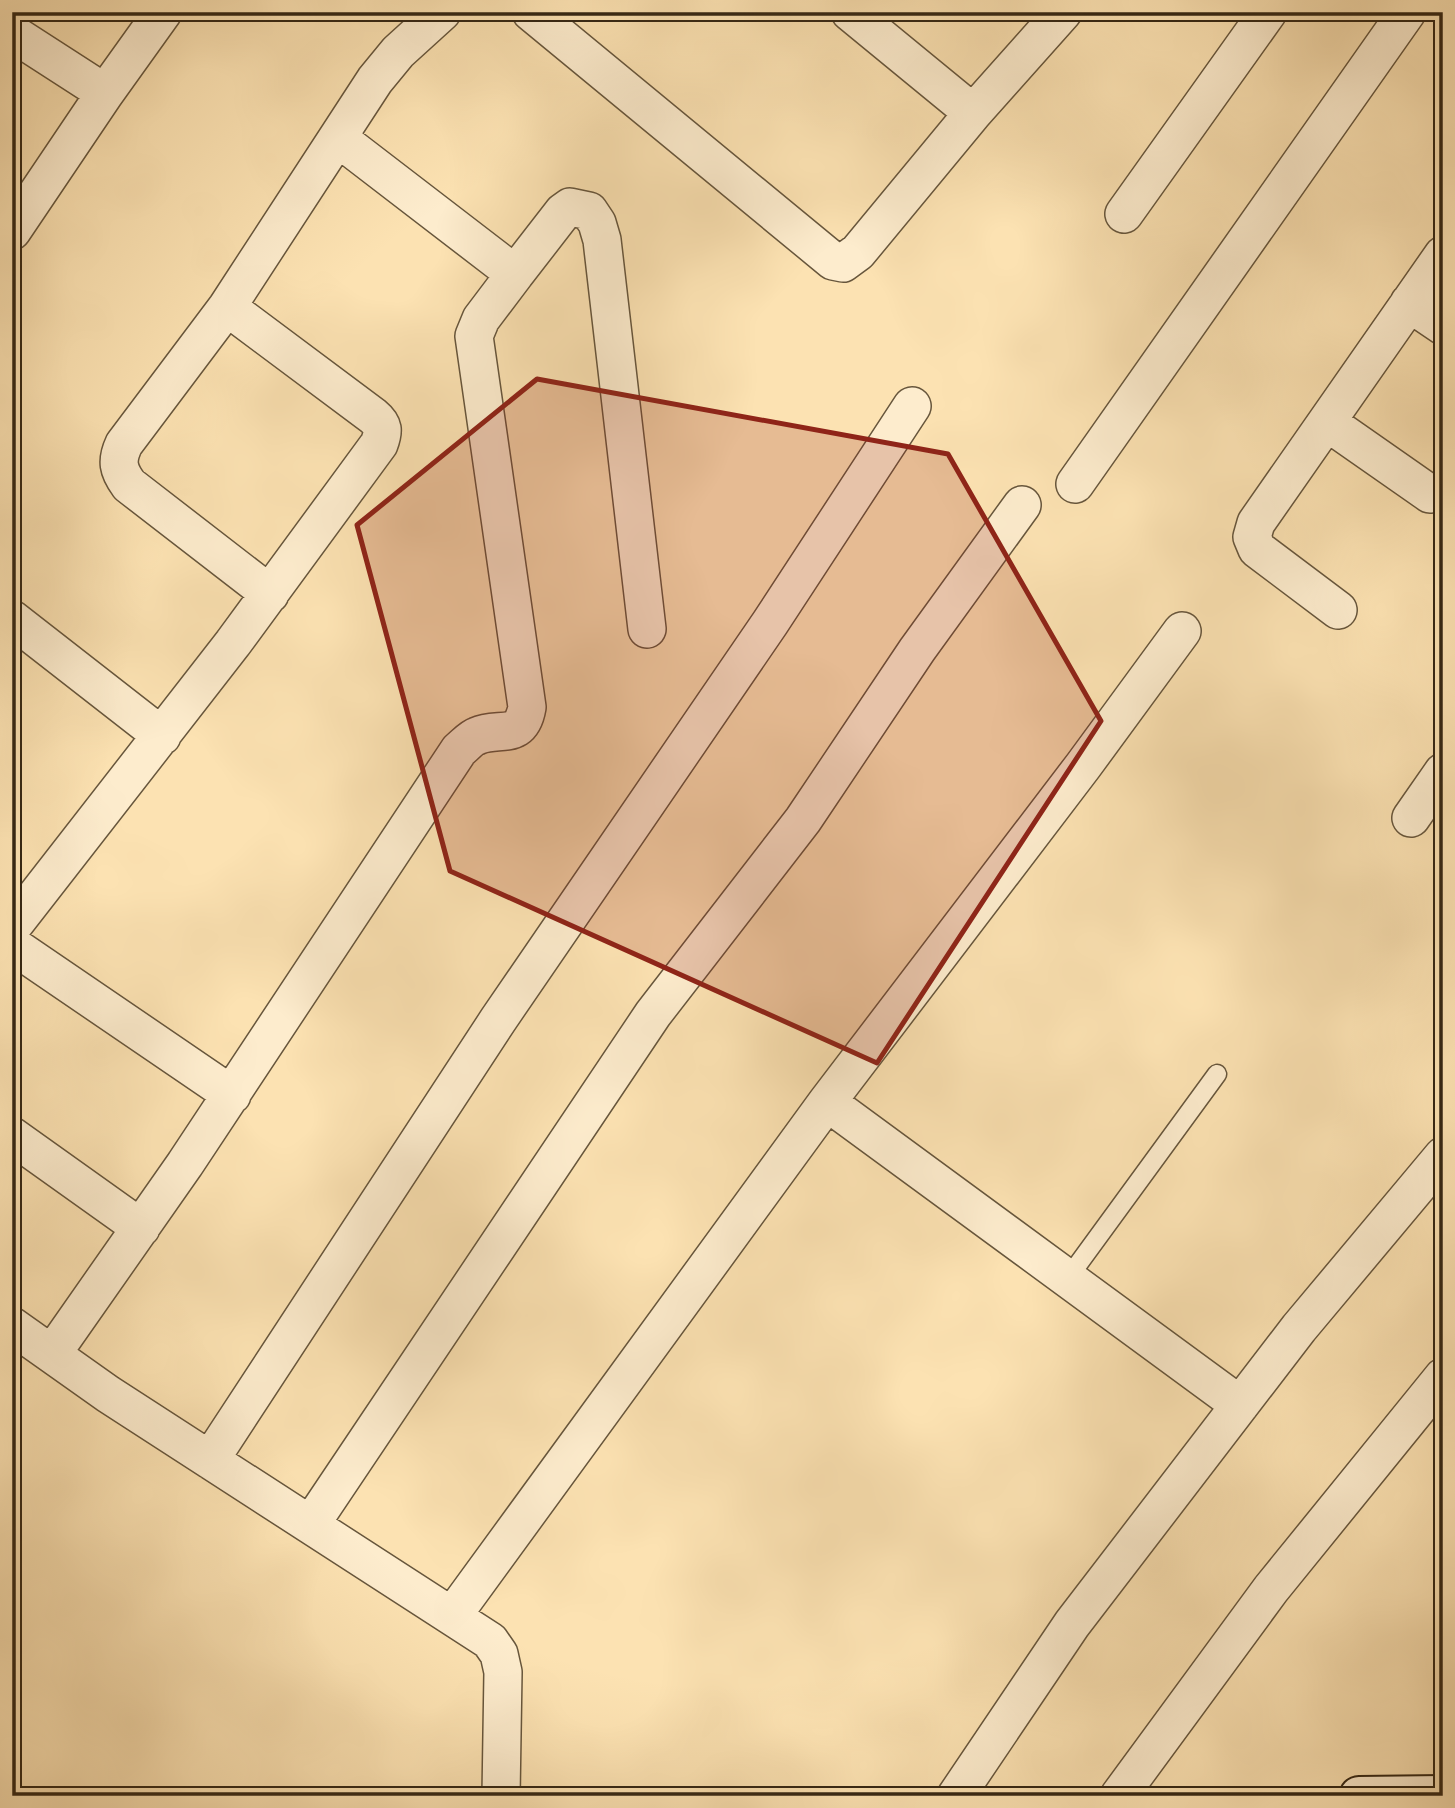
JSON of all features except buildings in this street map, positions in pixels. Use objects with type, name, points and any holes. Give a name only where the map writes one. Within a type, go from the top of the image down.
[{"type":"street","points":[[12,231],[104,93],[163,12]]},
{"type":"street","points":[[270,594],[129,485],[119,472],[117,458],[124,444],[227,307],[388,64],[442,12]]},
{"type":"street","points":[[531,12],[833,261],[843,264],[858,253],[973,113],[1063,12]]},
{"type":"street","points":[[850,12],[973,113]]},
{"type":"street","points":[[1124,214],[1268,12]]},
{"type":"street","points":[[1075,484],[1407,12]]},
{"type":"street","points":[[12,33],[104,93]]},
{"type":"street","points":[[338,138],[515,274]]},
{"type":"street","points":[[52,1354],[232,1095],[459,750],[477,736],[509,732],[519,727],[525,717],[527,707],[474,336],[481,319],[563,212],[570,207],[589,211],[597,223],[602,240],[648,629]]},
{"type":"street","points":[[1338,611],[1265,557],[1252,537],[1256,523],[1443,255]]},
{"type":"street","points":[[1409,303],[1443,326]]},
{"type":"street","points":[[12,927],[270,594],[379,444],[383,432],[380,422],[227,307]]},
{"type":"street","points":[[210,1460],[498,1020],[770,623],[912,406]]},
{"type":"street","points":[[1327,422],[1430,494]]},
{"type":"street","points":[[311,1524],[653,1014],[803,820],[917,650],[1022,505]]},
{"type":"street","points":[[12,619],[162,736]]},
{"type":"street","points":[[453,1615],[827,1102],[1083,766],[1182,631]]},
{"type":"street","points":[[1411,818],[1443,772]]},
{"type":"street","points":[[12,945],[232,1095]]},
{"type":"street","points":[[827,1102],[1240,1405]]},
{"type":"street","points":[[12,1136],[141,1228]]},
{"type":"street","points":[[956,1796],[1072,1624],[1299,1328],[1443,1156]]},
{"type":"street","points":[[12,1326],[210,1460],[490,1641],[499,1654],[503,1672],[501,1796]]},
{"type":"street","points":[[1119,1796],[1271,1589],[1443,1377]]},
{"type":"street","points":[[1359,1796],[1443,1795]]},
{"type":"lane","points":[[1068,1278],[1217,1074]]},
{"type":"highlighted area","points":[[537,379],[948,454],[1101,721],[877,1063],[450,871],[357,525]]}]
